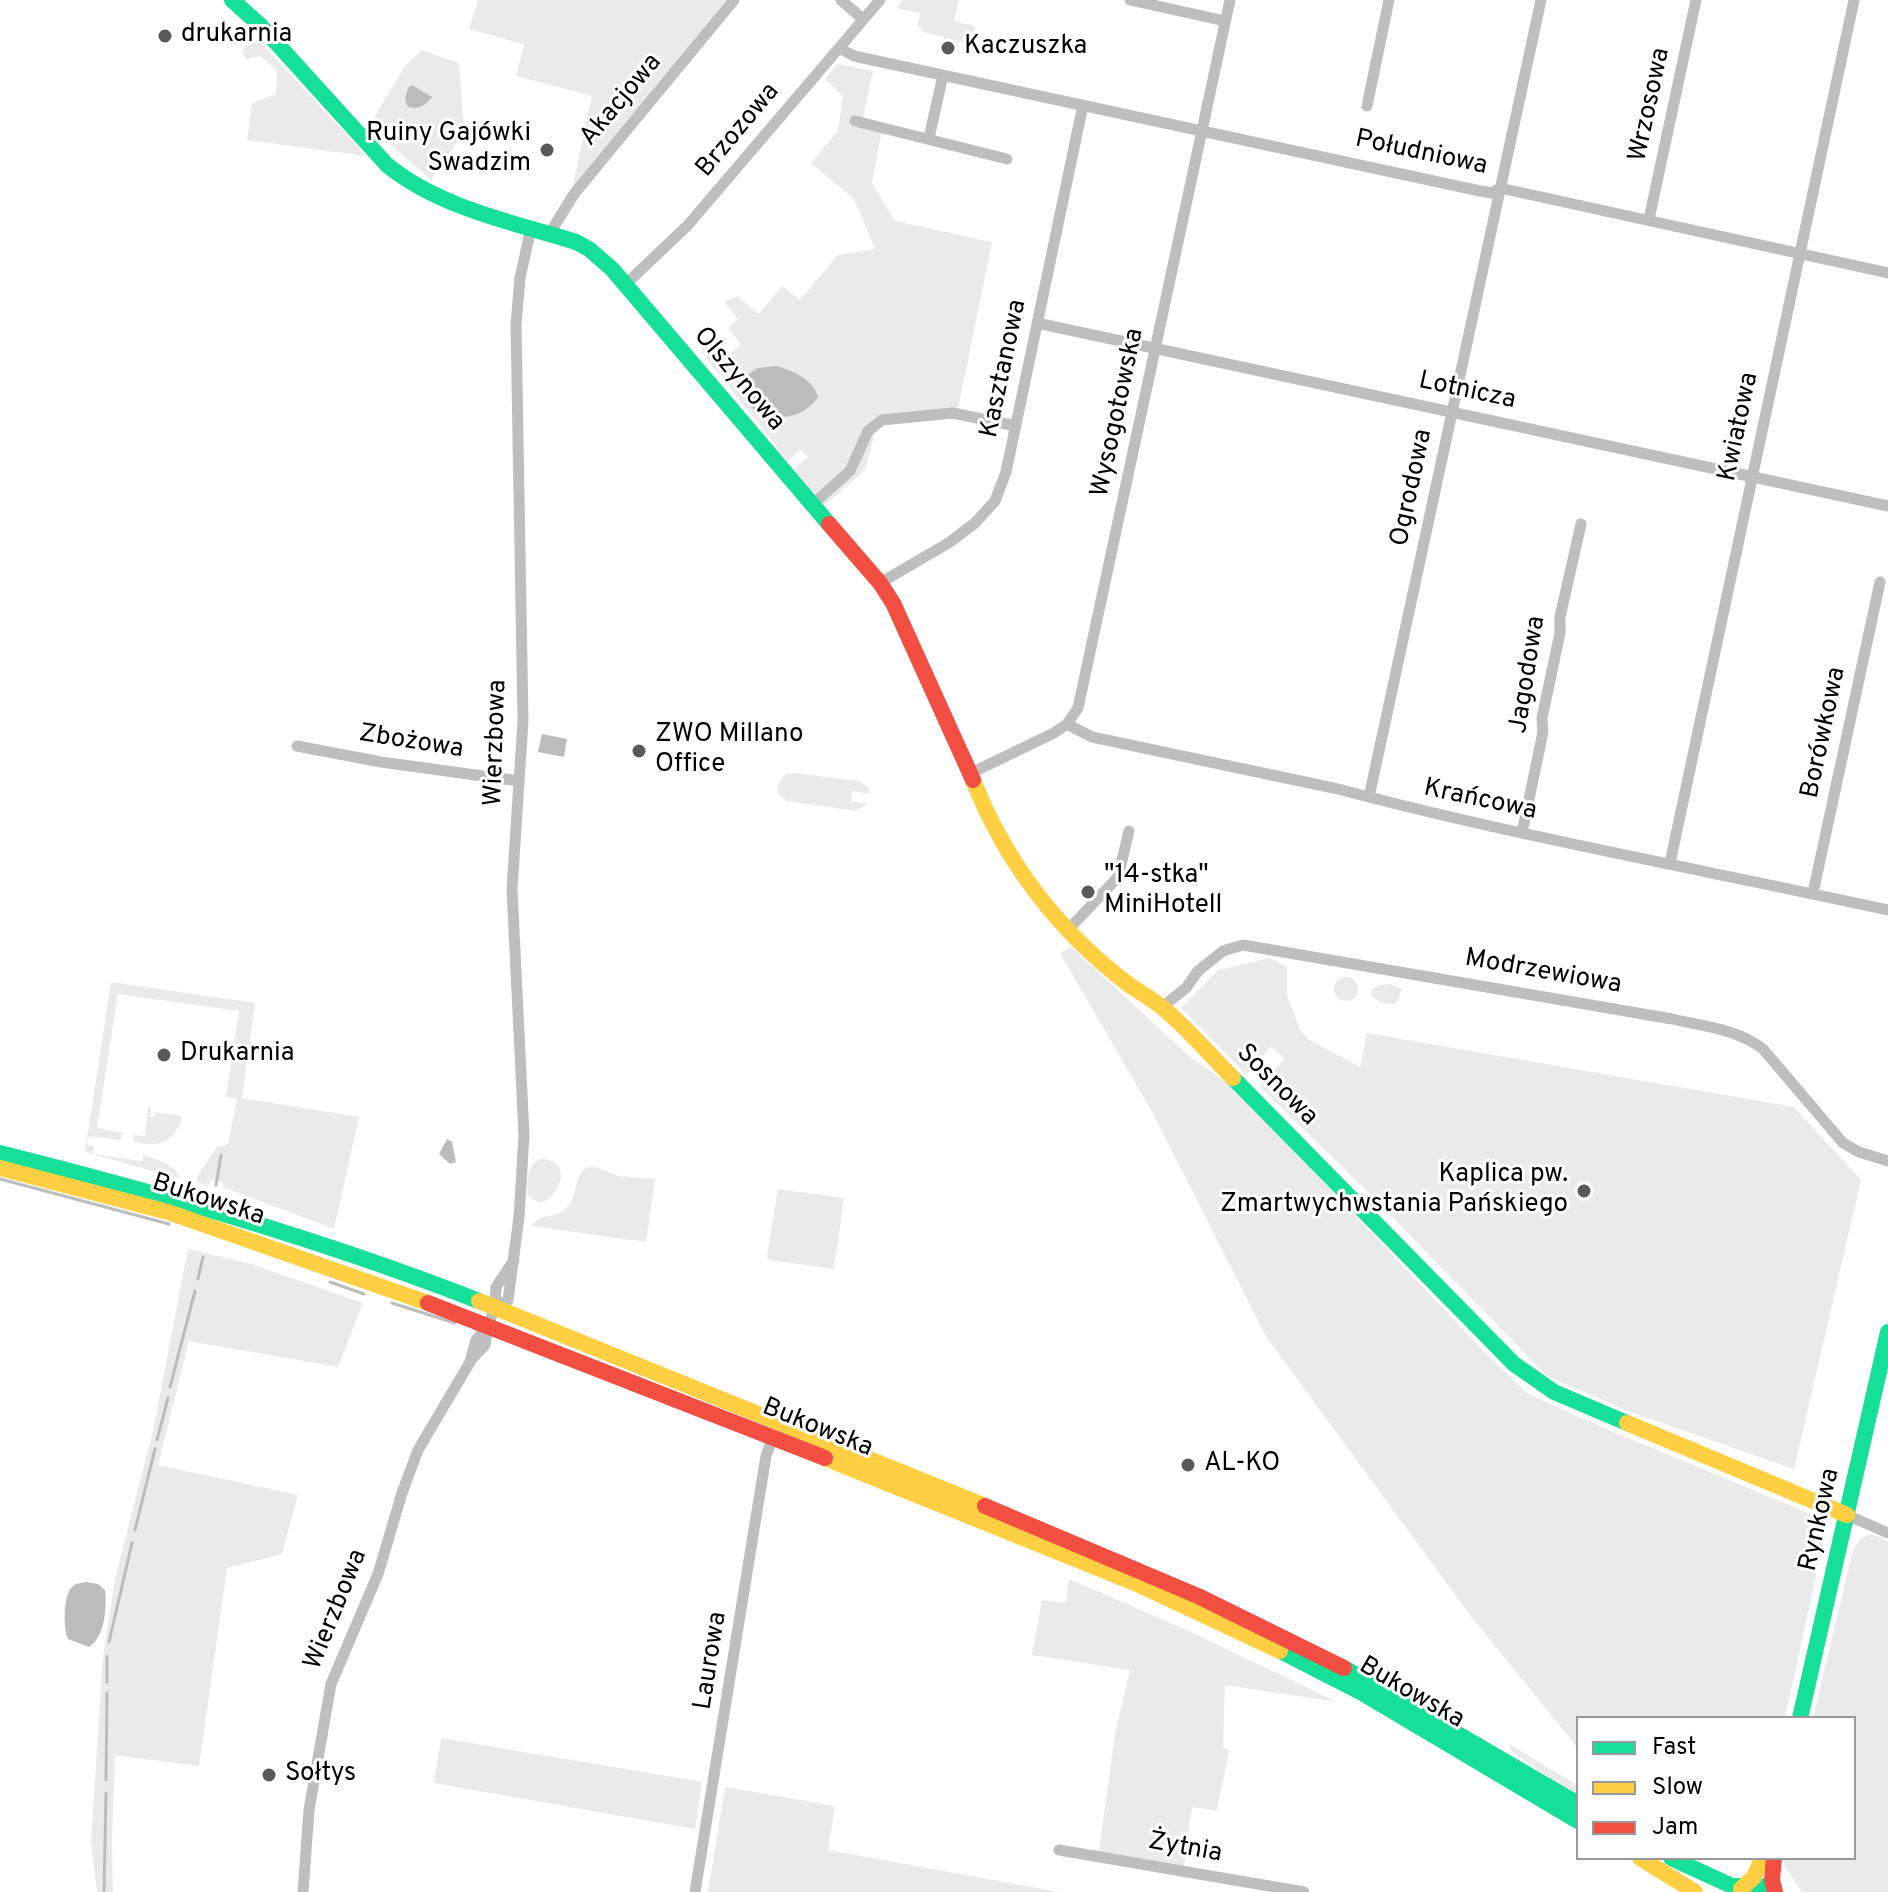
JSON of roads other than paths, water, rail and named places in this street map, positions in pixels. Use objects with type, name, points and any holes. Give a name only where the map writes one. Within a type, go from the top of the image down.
[{"type":"main road","name":"Olszynowa","points":[[232,0],[261,26],[397,174],[420,190],[454,204],[550,233],[589,249],[626,284],[880,583],[893,603],[969,774]]},
{"type":"main road","name":"Sosnowa","points":[[969,774],[998,839],[1031,888],[1068,930],[1127,983],[1162,1007],[1514,1364],[1554,1392],[1847,1515]]},
{"type":"main road","name":"Bukowska","points":[[0,1153],[146,1191],[358,1256],[468,1297],[1081,1546],[1218,1605],[1382,1688],[1576,1803]]},
{"type":"main road","name":"Bukowska","points":[[0,1168],[182,1217],[380,1284],[773,1437],[1135,1583],[1221,1621],[1391,1709],[1576,1820]]},
{"type":"main road","name":"Rynkowa","points":[[1800,1716],[1888,1332]]},
{"type":"main road","points":[[1643,1860],[1695,1892]]},
{"type":"main road","points":[[1675,1860],[1741,1890],[1761,1886],[1774,1892]]},
{"type":"main road","points":[[1741,1890],[1754,1877],[1761,1860]]},
{"type":"main road","points":[[1774,1860],[1774,1892]]},
{"type":"street","name":"Akacjowa","points":[[550,233],[574,194],[734,0]]},
{"type":"street","points":[[841,0],[863,19]]},
{"type":"street","name":"Brzozowa","points":[[626,284],[688,225],[880,0]]},
{"type":"street","points":[[1130,0],[1225,21]]},
{"type":"street","name":"Wysogotowska","points":[[1067,724],[1078,708],[1083,689],[1230,0]]},
{"type":"street","points":[[1367,106],[1389,0]]},
{"type":"street","name":"Ogrodowa","points":[[1369,797],[1541,0]]},
{"type":"street","name":"Wrzosowa","points":[[1649,219],[1696,0]]},
{"type":"street","name":"Kwiatowa","points":[[1670,863],[1854,0]]},
{"type":"street","name":"Południowa","points":[[839,48],[850,55],[1492,193],[1500,188],[1888,273]]},
{"type":"street","points":[[929,138],[943,75]]},
{"type":"street","name":"Kasztanowa","points":[[880,583],[964,533],[995,501],[1006,472],[1083,105]]},
{"type":"street","points":[[855,121],[1007,159]]},
{"type":"street","name":"Wierzbowa","points":[[495,1308],[508,1300],[519,1217],[524,1135],[512,889],[523,709],[516,324],[520,278],[531,228]]},
{"type":"street","name":"Lotnicza","points":[[1037,323],[1888,506]]},
{"type":"street","points":[[813,504],[850,471],[868,431],[882,420],[953,413],[1016,426]]},
{"type":"street","name":"Jagodowa","points":[[1522,833],[1543,732],[1542,718],[1560,633],[1560,617],[1581,524]]},
{"type":"street","name":"Borówkowa","points":[[1813,893],[1880,582]]},
{"type":"street","points":[[969,774],[1047,737],[1067,724]]},
{"type":"street","name":"Krańcowa","points":[[1067,724],[1092,737],[1522,833],[1888,910]]},
{"type":"street","name":"Zbożowa","points":[[297,746],[381,762],[519,781]]},
{"type":"street","points":[[1068,930],[1118,877],[1129,831]]},
{"type":"street","name":"Modrzewiowa","points":[[1162,1007],[1223,951],[1243,945],[1680,1021],[1750,1039],[1763,1049],[1843,1143],[1859,1152],[1888,1161]]},
{"type":"street","name":"Wierzbowa","points":[[303,1892],[309,1810],[331,1684],[378,1574],[412,1462],[426,1433],[470,1362],[485,1345],[495,1308],[496,1287],[514,1260]]},
{"type":"street","points":[[468,1297],[479,1296],[496,1287]]},
{"type":"street","name":"Laurowa","points":[[695,1892],[766,1456],[773,1437]]},
{"type":"street","points":[[1847,1515],[1888,1533]]},
{"type":"street","name":"Żytnia","points":[[1059,1850],[1304,1892]]},
{"type":"waterway","points":[[216,1185],[221,1155]]},
{"type":"waterway","points":[[0,1179],[169,1224]]},
{"type":"waterway","points":[[198,1279],[203,1257]]},
{"type":"waterway","points":[[330,1282],[364,1294]]},
{"type":"waterway","points":[[170,1387],[195,1291]]},
{"type":"waterway","points":[[392,1303],[455,1323]]},
{"type":"waterway","points":[[157,1440],[168,1398]]},
{"type":"waterway","points":[[135,1530],[155,1449]]},
{"type":"waterway","points":[[109,1642],[132,1543]]},
{"type":"waterway","points":[[107,1656],[107,1682]]},
{"type":"waterway","points":[[106,1780],[107,1693]]},
{"type":"waterway","points":[[104,1892],[106,1793]]},
{"type":"place","name":"drukarnia","points":[[165,36]]},
{"type":"place","name":"Kaczuszka","points":[[948,48]]},
{"type":"place","name":"Ruiny Gajówki Swadzim","points":[[547,150]]},
{"type":"place","name":"ZWO Millano Office","points":[[639,751]]},
{"type":"place","name":"\"14-stka\" MiniHotell","points":[[1088,892]]},
{"type":"place","name":"Drukarnia","points":[[164,1055]]},
{"type":"place","name":"Kaplica pw. Zmartwychwstania Pańskiego","points":[[1584,1191]]},
{"type":"place","name":"AL-KO","points":[[1188,1465]]},
{"type":"place","name":"Sołtys","points":[[269,1775]]}]
